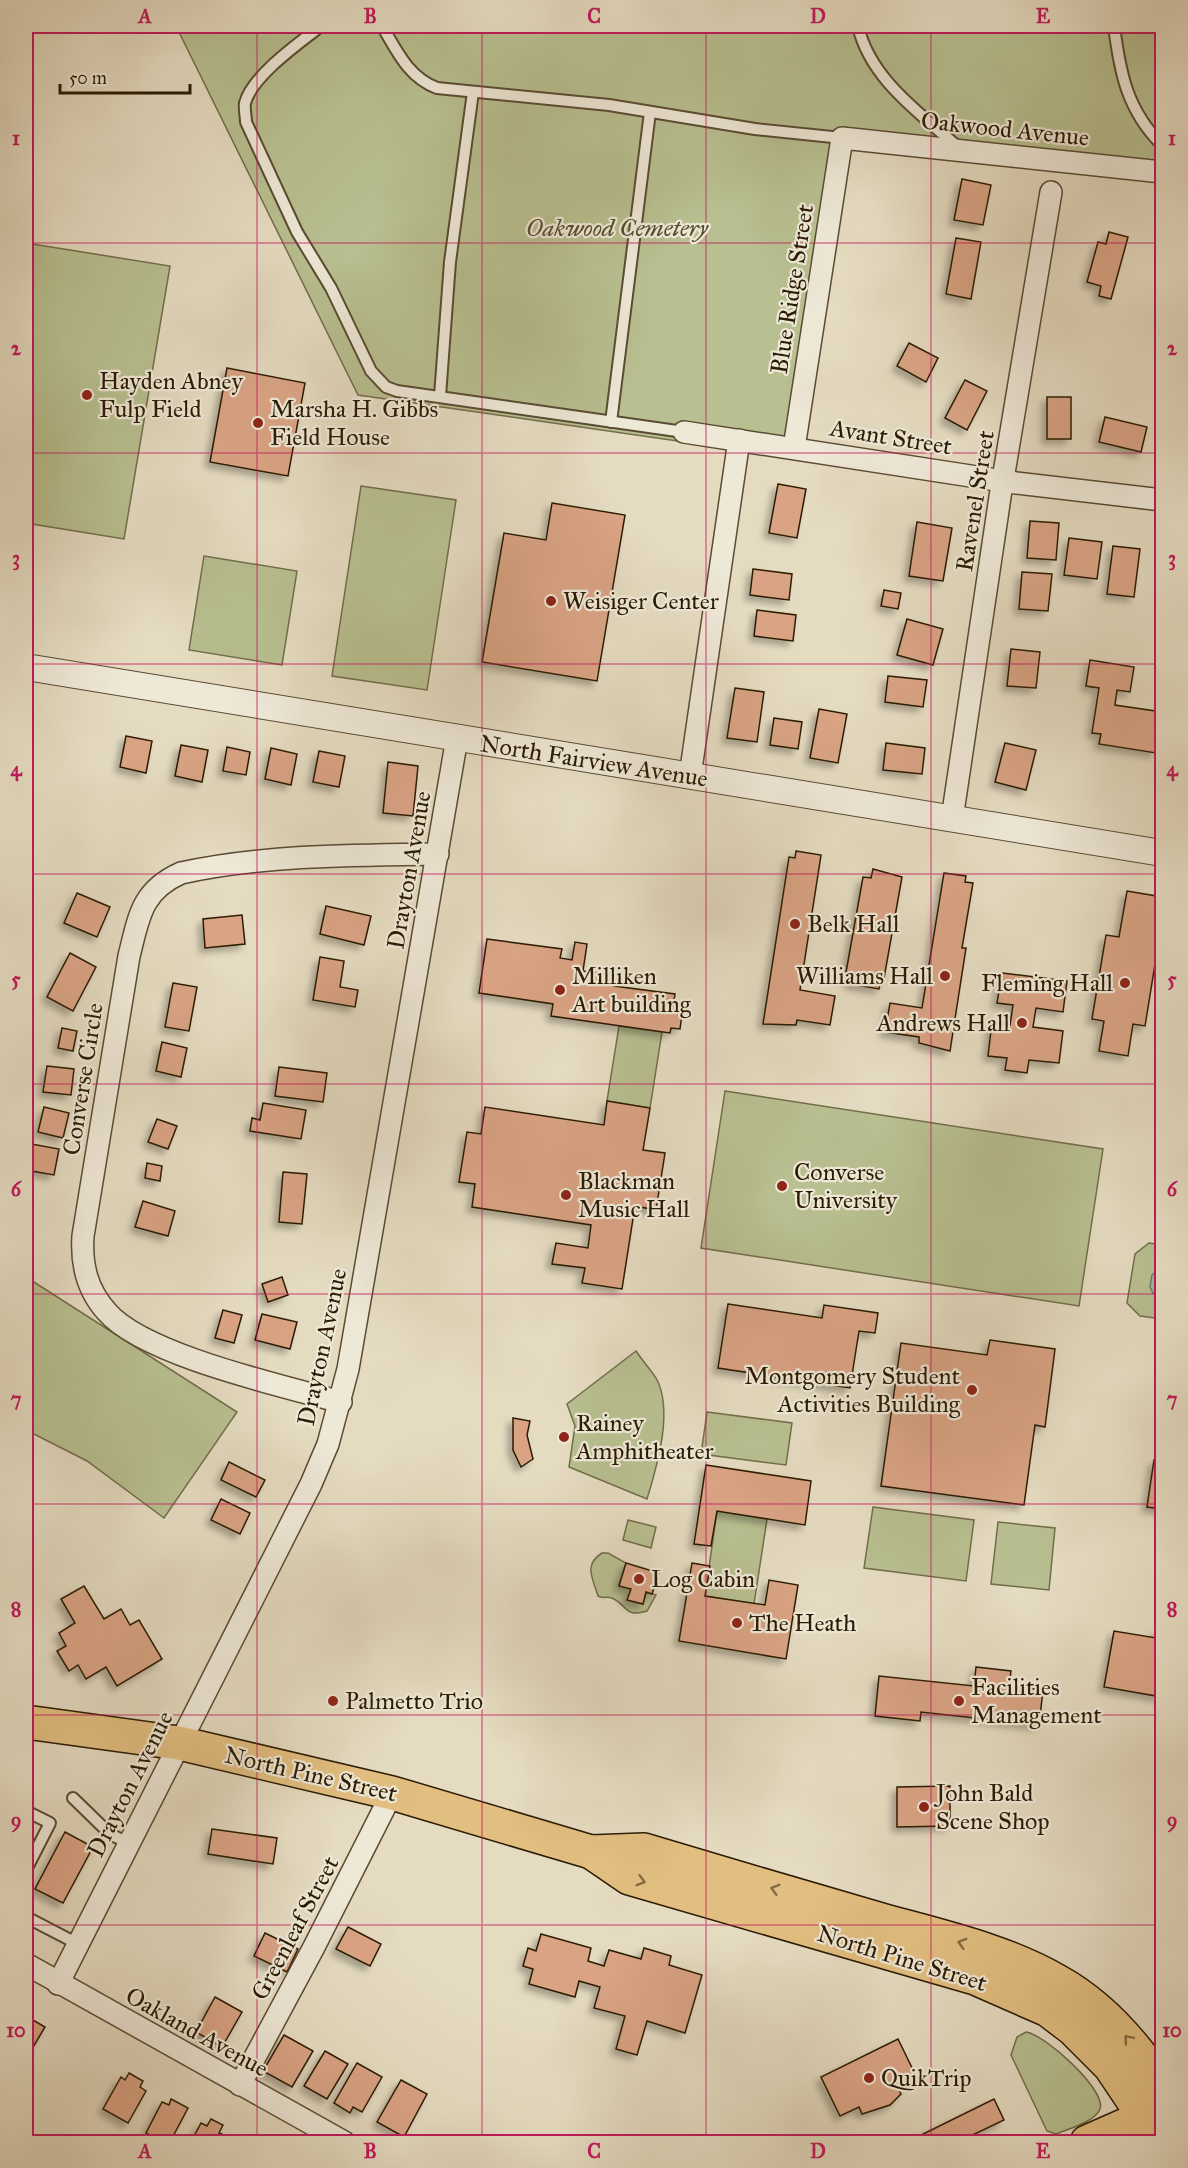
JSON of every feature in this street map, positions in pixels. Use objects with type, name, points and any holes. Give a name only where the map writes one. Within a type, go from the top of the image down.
[{"type":"main road","name":"North Pine Street","points":[[26,1722],[179,1743],[392,1793],[591,1852],[629,1878],[975,1977],[1048,2010],[1073,2029],[1104,2059],[1156,2131]]},
{"type":"main road","name":"North Pine Street","points":[[591,1852],[644,1850],[981,1948],[1057,1980],[1090,2002],[1119,2028],[1144,2058],[1162,2086]]},
{"type":"main road","points":[[1087,2142],[1156,2131]]},
{"type":"street","name":"Oakwood Avenue","points":[[842,138],[1162,172]]},
{"type":"street","name":"Blue Ridge Street","points":[[794,448],[842,138]]},
{"type":"street","name":"Ravenel Street","points":[[951,819],[1052,192]]},
{"type":"street","name":"Avant Street","points":[[684,432],[1004,480],[1162,500]]},
{"type":"street","points":[[690,776],[739,440]]},
{"type":"street","name":"North Fairview Avenue","points":[[26,668],[1162,853]]},
{"type":"street","name":"Drayton Avenue","points":[[58,1984],[311,1484],[328,1444],[341,1402],[457,738]]},
{"type":"street","name":"Converse Circle","points":[[341,1402],[226,1370],[143,1338],[124,1328],[107,1313],[94,1296],[85,1276],[82,1256],[83,1236],[129,956],[141,911],[147,899],[168,879],[181,873],[271,861],[371,855],[438,854]]},
{"type":"street","name":"Greenleaf Street","points":[[240,2085],[319,1938],[392,1793]]},
{"type":"street","name":"Oakland Avenue","points":[[26,1964],[58,1984],[344,2142]]},
{"type":"lane","points":[[321,26],[273,66],[248,96],[244,106],[246,122],[297,232],[331,288],[371,371],[386,387],[397,392],[440,396],[684,432]]},
{"type":"lane","points":[[382,26],[410,71],[422,82],[437,88],[597,104],[755,129],[842,138]]},
{"type":"lane","points":[[858,26],[861,39],[890,87],[962,150]]},
{"type":"lane","points":[[1114,26],[1120,75],[1134,110],[1162,145]]},
{"type":"lane","points":[[440,396],[450,262],[473,92]]},
{"type":"lane","points":[[611,422],[650,112]]},
{"type":"lane","points":[[73,1798],[110,1833],[128,1844]]},
{"type":"lane","points":[[26,1811],[50,1823],[26,1870]]},
{"type":"lane","points":[[26,1917],[78,1944]]},
{"type":"green space","name":"Oakwood Cemetery","points":[[176,26],[1162,26],[1162,162],[835,131],[789,457],[358,395]]},
{"type":"green space","name":"Hayden Abney Fulp Field","points":[[26,243],[170,266],[124,539],[26,523]]},
{"type":"green space","points":[[361,486],[456,500],[427,690],[332,676]]},
{"type":"green space","points":[[204,556],[297,571],[282,665],[189,650]]},
{"type":"green space","points":[[619,1026],[662,1032],[650,1108],[607,1101]]},
{"type":"green space","points":[[725,1091],[1103,1149],[1079,1306],[701,1248]]},
{"type":"green space","points":[[1149,1243],[1162,1245],[1162,1319],[1140,1316],[1127,1303],[1135,1254]]},
{"type":"green space","points":[[26,1277],[237,1412],[164,1518],[87,1461],[26,1430]]},
{"type":"green space","points":[[636,1351],[656,1378],[664,1406],[659,1455],[647,1499],[569,1467],[575,1426],[567,1404]]},
{"type":"green space","points":[[707,1412],[792,1423],[786,1465],[701,1454]]},
{"type":"green space","points":[[873,1507],[974,1520],[966,1581],[864,1568]]},
{"type":"green space","points":[[717,1511],[767,1519],[754,1604],[705,1596]]},
{"type":"green space","points":[[628,1520],[656,1527],[651,1548],[623,1540]]},
{"type":"green space","points":[[998,1522],[1055,1528],[1049,1590],[991,1584]]},
{"type":"green space","points":[[602,1553],[608,1553],[626,1563],[619,1585],[631,1589],[628,1600],[643,1604],[646,1592],[656,1595],[647,1611],[630,1612],[612,1598],[598,1596],[591,1567]]},
{"type":"green space","points":[[1026,2032],[1035,2035],[1059,2052],[1094,2089],[1100,2100],[1100,2109],[1093,2118],[1056,2134],[1047,2131],[1011,2055],[1017,2037]]},
{"type":"water","points":[[1156,1271],[1162,1272],[1160,1294],[1153,1293],[1150,1287],[1152,1275]]},
{"type":"building","points":[[962,179],[991,185],[983,225],[954,220]]},
{"type":"building","points":[[1109,232],[1128,237],[1111,299],[1099,296],[1101,286],[1087,282],[1098,242],[1106,244]]},
{"type":"building","points":[[956,238],[981,242],[971,299],[946,294]]},
{"type":"building","points":[[909,343],[938,358],[926,382],[897,366]]},
{"type":"building","name":"Marsha H. Gibbs Field House","points":[[227,368],[305,383],[288,476],[210,462]]},
{"type":"building","points":[[965,380],[987,391],[967,430],[945,418]]},
{"type":"building","points":[[1047,397],[1071,397],[1071,439],[1047,439]]},
{"type":"building","points":[[1105,417],[1147,427],[1141,452],[1099,442]]},
{"type":"building","points":[[778,484],[806,489],[797,538],[769,533]]},
{"type":"building","name":"Weisiger Center","points":[[552,503],[625,515],[597,681],[482,662],[504,533],[546,540]]},
{"type":"building","points":[[1030,521],[1059,523],[1056,560],[1027,558]]},
{"type":"building","points":[[917,522],[952,528],[943,581],[909,576]]},
{"type":"building","points":[[1069,538],[1102,542],[1097,579],[1064,575]]},
{"type":"building","points":[[1113,546],[1140,549],[1134,597],[1107,594]]},
{"type":"building","points":[[753,569],[792,574],[789,600],[750,595]]},
{"type":"building","points":[[1022,572],[1052,574],[1048,611],[1019,609]]},
{"type":"building","points":[[884,590],[901,593],[898,609],[881,606]]},
{"type":"building","points":[[757,610],[796,615],[793,641],[754,636]]},
{"type":"building","points":[[907,619],[943,629],[933,665],[897,655]]},
{"type":"building","points":[[1011,649],[1040,652],[1036,688],[1007,686]]},
{"type":"building","points":[[1090,660],[1134,667],[1130,692],[1117,690],[1115,705],[1162,712],[1156,753],[1099,744],[1101,734],[1092,733],[1099,688],[1086,686]]},
{"type":"building","points":[[888,676],[927,680],[923,707],[885,702]]},
{"type":"building","points":[[735,688],[764,692],[757,742],[727,738]]},
{"type":"building","points":[[819,709],[847,714],[838,763],[810,758]]},
{"type":"building","points":[[774,718],[802,722],[798,749],[770,745]]},
{"type":"building","points":[[126,736],[152,741],[146,773],[120,767]]},
{"type":"building","points":[[886,743],[925,748],[922,774],[883,770]]},
{"type":"building","points":[[1005,743],[1036,750],[1026,790],[995,782]]},
{"type":"building","points":[[181,745],[208,750],[202,782],[175,776]]},
{"type":"building","points":[[227,747],[250,752],[246,775],[223,771]]},
{"type":"building","points":[[271,748],[297,754],[291,785],[265,779]]},
{"type":"building","points":[[319,751],[345,756],[339,787],[313,782]]},
{"type":"building","points":[[388,762],[418,766],[413,816],[383,813]]},
{"type":"building","name":"Belk Hall","points":[[796,851],[821,855],[800,990],[835,996],[830,1025],[797,1020],[796,1025],[763,1024],[789,857],[795,858]]},
{"type":"building","points":[[873,869],[902,877],[883,984],[880,983],[879,989],[850,984],[851,979],[845,978],[863,877],[871,878]]},
{"type":"building","name":"Williams Hall","points":[[944,873],[966,876],[965,882],[973,883],[962,948],[966,948],[950,1051],[919,1043],[919,1037],[885,1032],[890,1003],[922,1008]]},
{"type":"building","name":"Fleming Hall","points":[[1127,891],[1162,897],[1162,947],[1158,946],[1145,1026],[1133,1024],[1128,1056],[1099,1051],[1104,1021],[1092,1019],[1106,935],[1119,937]]},
{"type":"building","points":[[77,893],[110,907],[97,937],[64,923]]},
{"type":"building","points":[[326,906],[371,916],[364,945],[320,934]]},
{"type":"building","points":[[242,915],[245,944],[205,948],[203,919]]},
{"type":"building","name":"Milliken Art building","points":[[487,939],[562,949],[560,958],[572,960],[575,942],[587,944],[583,971],[615,975],[614,986],[675,994],[672,1013],[682,1014],[680,1029],[671,1028],[670,1033],[551,1016],[553,1004],[479,993]]},
{"type":"building","points":[[70,953],[96,967],[73,1011],[47,997]]},
{"type":"building","points":[[320,957],[344,961],[340,987],[358,990],[355,1007],[313,1000]]},
{"type":"building","name":"Andrews Hall","points":[[1002,973],[1067,981],[1063,1012],[1036,1008],[1033,1027],[1063,1031],[1059,1063],[1029,1060],[1027,1073],[1005,1070],[1007,1058],[988,1056],[992,1022],[1010,1025],[1013,1005],[997,1003]]},
{"type":"building","points":[[173,983],[197,987],[189,1031],[165,1027]]},
{"type":"building","points":[[62,1028],[77,1031],[73,1051],[58,1048]]},
{"type":"building","points":[[162,1042],[187,1048],[181,1077],[156,1071]]},
{"type":"building","points":[[47,1066],[74,1069],[71,1095],[43,1092]]},
{"type":"building","points":[[279,1067],[327,1073],[323,1102],[275,1096]]},
{"type":"building","name":"Blackman Music Hall","points":[[607,1101],[650,1108],[643,1150],[665,1153],[656,1210],[635,1206],[622,1289],[582,1283],[585,1268],[552,1264],[556,1243],[588,1248],[591,1225],[472,1207],[475,1184],[459,1182],[467,1132],[481,1134],[485,1107],[604,1125]]},
{"type":"building","points":[[263,1103],[306,1110],[301,1139],[250,1131],[252,1118],[260,1120]]},
{"type":"building","points":[[44,1107],[69,1113],[63,1138],[38,1132]]},
{"type":"building","points":[[157,1119],[177,1126],[168,1149],[148,1142]]},
{"type":"building","points":[[26,1143],[59,1149],[54,1175],[26,1170]]},
{"type":"building","points":[[147,1163],[162,1166],[160,1181],[145,1178]]},
{"type":"building","points":[[283,1172],[307,1174],[302,1224],[279,1222]]},
{"type":"building","points":[[143,1201],[175,1211],[168,1236],[135,1227]]},
{"type":"building","points":[[282,1277],[288,1295],[268,1302],[262,1284]]},
{"type":"building","points":[[728,1304],[822,1318],[824,1305],[878,1313],[875,1333],[859,1331],[850,1388],[718,1368]]},
{"type":"building","points":[[223,1310],[242,1315],[234,1343],[215,1338]]},
{"type":"building","points":[[262,1314],[297,1322],[290,1349],[255,1340]]},
{"type":"building","name":"Montgomery Student Activities Building","points":[[990,1340],[1055,1349],[1045,1427],[1035,1425],[1024,1505],[881,1486],[901,1343],[987,1355]]},
{"type":"building","points":[[513,1418],[530,1421],[527,1435],[533,1459],[521,1467],[513,1450]]},
{"type":"building","points":[[1154,1460],[1162,1461],[1162,1509],[1147,1507]]},
{"type":"building","points":[[229,1462],[265,1480],[256,1497],[221,1480]]},
{"type":"building","points":[[706,1465],[811,1481],[805,1525],[717,1511],[711,1546],[694,1544]]},
{"type":"building","points":[[221,1499],[250,1513],[240,1534],[211,1520]]},
{"type":"building","name":"Log Cabin","points":[[626,1563],[659,1573],[652,1594],[646,1592],[643,1604],[627,1600],[631,1589],[619,1586]]},
{"type":"building","name":"The Heath","points":[[692,1563],[710,1566],[705,1596],[765,1605],[769,1580],[798,1585],[786,1659],[679,1641]]},
{"type":"building","points":[[84,1586],[104,1619],[121,1609],[130,1625],[139,1620],[162,1659],[117,1686],[106,1667],[86,1679],[78,1665],[69,1671],[57,1651],[66,1646],[59,1633],[75,1623],[61,1599]]},
{"type":"building","points":[[1157,1630],[1162,1631],[1162,1697],[1104,1687],[1114,1631],[1156,1638]]},
{"type":"building","name":"Facilities Management","points":[[976,1667],[1011,1671],[1009,1686],[1043,1690],[1039,1725],[921,1712],[920,1721],[875,1716],[879,1676],[974,1686]]},
{"type":"building","name":"John Bald Scene Shop","points":[[950,1786],[950,1826],[897,1827],[897,1787]]},
{"type":"building","points":[[212,1829],[277,1838],[273,1864],[208,1854]]},
{"type":"building","points":[[65,1832],[93,1847],[63,1903],[35,1889]]},
{"type":"building","points":[[348,1927],[381,1944],[370,1966],[336,1949]]},
{"type":"building","points":[[265,1933],[298,1949],[287,1972],[254,1956]]},
{"type":"building","points":[[541,1934],[591,1948],[588,1961],[604,1966],[609,1950],[641,1959],[644,1948],[671,1956],[669,1965],[702,1975],[685,2033],[647,2021],[637,2055],[616,2049],[625,2016],[594,2008],[600,1987],[579,1981],[575,1997],[529,1984],[533,1969],[523,1966],[528,1948],[536,1951]]},
{"type":"building","points":[[215,1997],[242,2012],[222,2047],[196,2032]]},
{"type":"building","points":[[26,2016],[45,2027],[26,2059]]},
{"type":"building","points":[[284,2035],[313,2051],[292,2087],[263,2071]]},
{"type":"building","name":"QuikTrip","points":[[898,2039],[917,2078],[898,2088],[901,2094],[890,2105],[862,2114],[859,2107],[840,2116],[821,2077]]},
{"type":"building","points":[[325,2051],[348,2064],[327,2099],[304,2086]]},
{"type":"building","points":[[357,2063],[382,2077],[362,2112],[353,2107],[350,2113],[334,2103]]},
{"type":"building","points":[[129,2073],[143,2081],[140,2087],[146,2091],[128,2123],[103,2109],[121,2077],[125,2080]]},
{"type":"building","points":[[401,2080],[427,2094],[404,2137],[377,2122]]},
{"type":"building","points":[[171,2099],[188,2108],[170,2142],[164,2142],[146,2133],[162,2102],[169,2105]]},
{"type":"building","name":"QuikTrip","points":[[994,2099],[1004,2120],[958,2142],[907,2142]]},
{"type":"building","points":[[211,2119],[223,2125],[219,2133],[224,2135],[220,2142],[191,2142],[201,2123],[207,2126]]},
{"type":"place","name":"Hayden Abney Fulp Field","points":[[87,395]]},
{"type":"place","name":"Marsha H. Gibbs Field House","points":[[258,423]]},
{"type":"place","name":"Weisiger Center","points":[[551,601]]},
{"type":"place","name":"Belk Hall","points":[[795,924]]},
{"type":"place","name":"Williams Hall","points":[[945,976]]},
{"type":"place","name":"Fleming Hall","points":[[1125,983]]},
{"type":"place","name":"Milliken Art building","points":[[560,990]]},
{"type":"place","name":"Andrews Hall","points":[[1022,1023]]},
{"type":"place","name":"Converse University","points":[[782,1186]]},
{"type":"place","name":"Blackman Music Hall","points":[[566,1195]]},
{"type":"place","name":"Montgomery Student Activities Building","points":[[972,1390]]},
{"type":"place","name":"Rainey Amphitheater","points":[[564,1437]]},
{"type":"place","name":"Log Cabin","points":[[639,1579]]},
{"type":"place","name":"The Heath","points":[[737,1623]]},
{"type":"place","name":"Palmetto Trio","points":[[333,1701]]},
{"type":"place","name":"Facilities Management","points":[[959,1701]]},
{"type":"place","name":"John Bald Scene Shop","points":[[924,1807]]},
{"type":"place","name":"QuikTrip","points":[[869,2078]]}]
